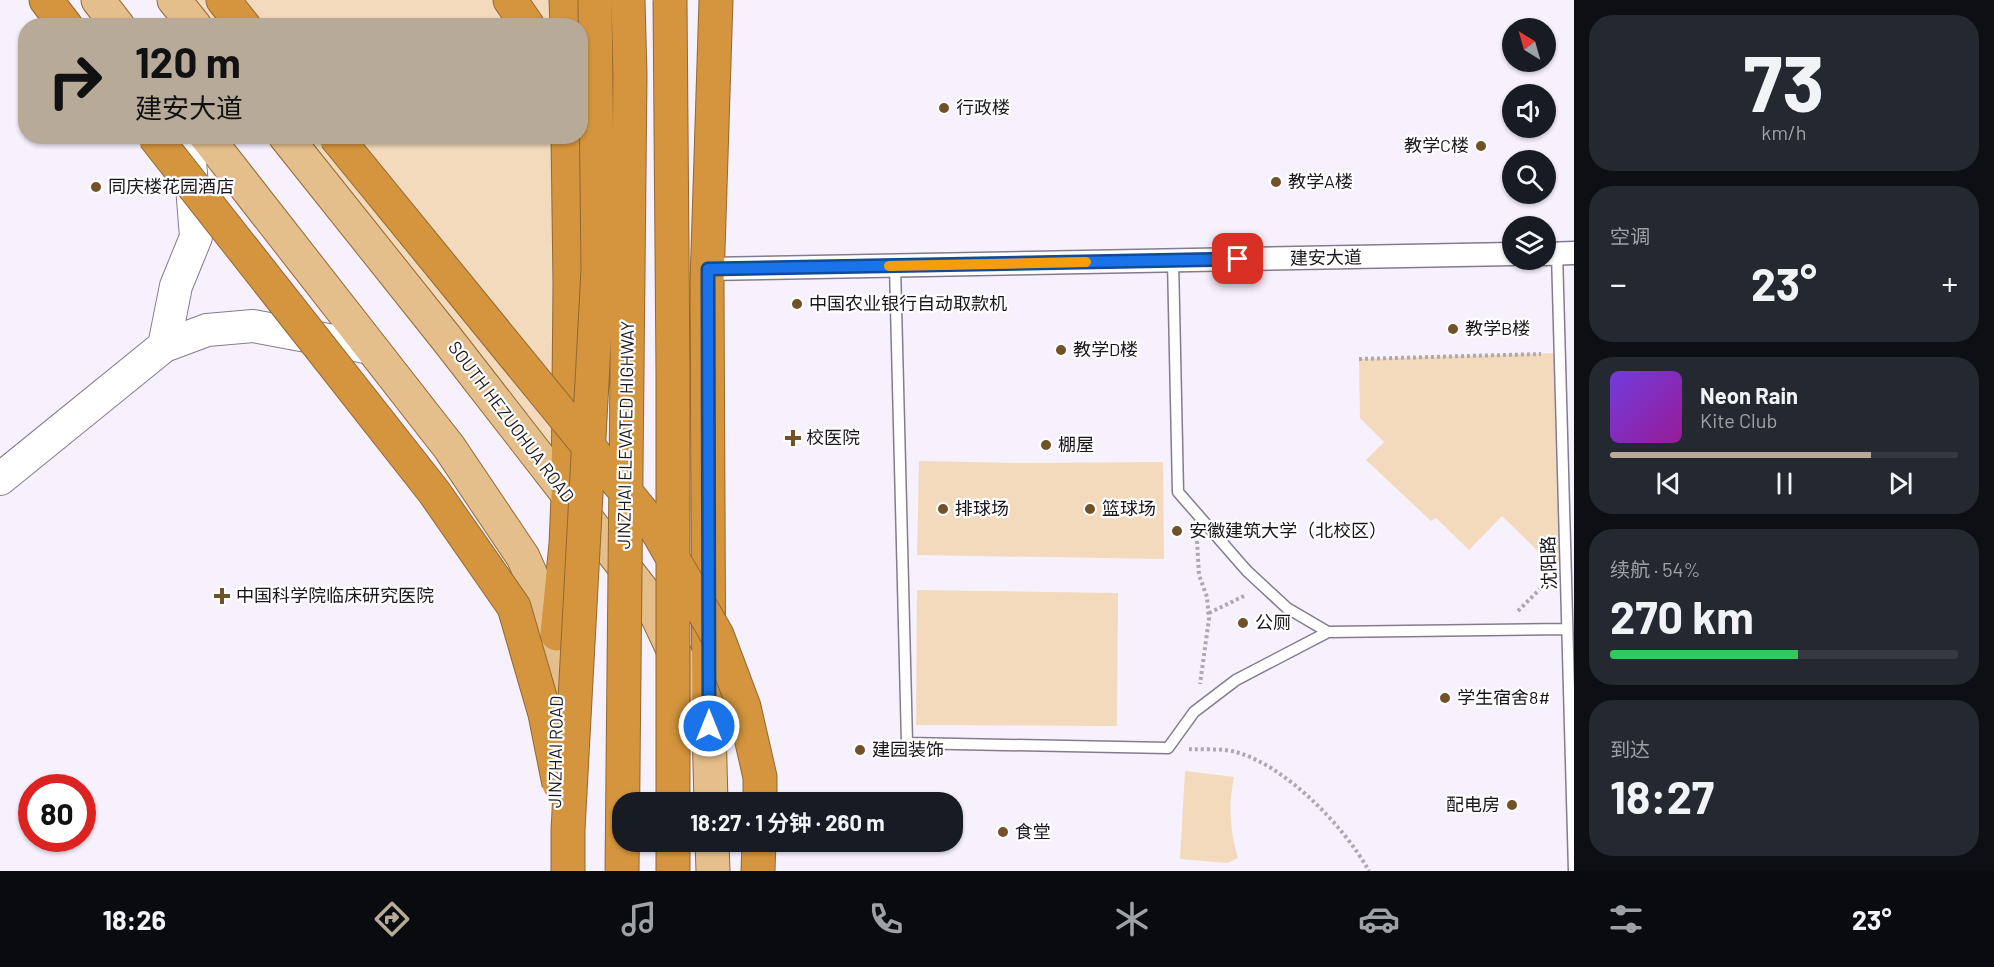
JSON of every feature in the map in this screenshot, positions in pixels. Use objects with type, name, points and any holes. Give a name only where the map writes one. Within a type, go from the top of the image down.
[{"type":"highway","points":[[46,0],[60,18]]},
{"type":"highway","points":[[223,0],[238,18]]},
{"type":"highway","points":[[510,0],[522,18]]},
{"type":"highway","points":[[566,0],[567,18]]},
{"type":"highway","points":[[568,871],[568,830],[598,270],[594,0]]},
{"type":"highway","name":"JINZHAI ELEVATED HIGHWAY","points":[[622,871],[630,74],[628,0]]},
{"type":"highway","points":[[670,0],[674,374],[673,792]]},
{"type":"highway","points":[[709,726],[708,269],[716,0]]},
{"type":"highway","points":[[160,144],[434,492],[514,607],[545,714],[568,830]]},
{"type":"highway","points":[[342,144],[656,529],[717,635],[744,707],[760,777],[759,792]]},
{"type":"highway","points":[[557,634],[568,497],[570,283],[568,144]]},
{"type":"highway","points":[[586,144],[598,270]]},
{"type":"highway","points":[[673,852],[673,871]]},
{"type":"highway","points":[[758,871],[759,852]]},
{"type":"main road","points":[[98,0],[112,18]]},
{"type":"main road","points":[[174,0],[189,18]]},
{"type":"main road","points":[[212,144],[449,447],[523,557],[557,634]]},
{"type":"main road","name":"SOUTH HEZUOHUA ROAD","points":[[291,144],[447,339],[649,599],[709,726]]},
{"type":"main road","name":"JINZHAI ROAD","points":[[555,871],[557,634]]},
{"type":"main road","points":[[709,726],[711,792]]},
{"type":"main road","points":[[712,852],[713,871]]},
{"type":"street","points":[[164,346],[176,286],[196,237],[189,144]]},
{"type":"street","name":"建安大道","points":[[708,269],[1502,254]]},
{"type":"street","points":[[0,479],[164,346],[207,330],[254,326],[371,348]]},
{"type":"lane","name":"沈阳路","points":[[1559,253],[1574,871]]},
{"type":"lane","points":[[1173,261],[1178,492],[1247,572],[1287,608],[1328,632]]},
{"type":"lane","points":[[895,266],[907,743],[1168,748],[1194,712],[1236,680],[1328,632],[1567,629]]},
{"type":"path","points":[[1359,359],[1560,353]]},
{"type":"path","points":[[1194,712],[1207,644],[1209,614],[1207,597],[1199,575],[1195,510]]},
{"type":"path","points":[[1499,630],[1566,563]]},
{"type":"path","points":[[1209,614],[1264,586]]},
{"type":"path","points":[[1168,748],[1235,751],[1273,768],[1305,794],[1341,831],[1369,871]]},
{"type":"shaded area","points":[[174,0],[566,0],[567,18],[189,18]]},
{"type":"shaded area","points":[[291,144],[568,144],[568,497]]},
{"type":"shaded area","points":[[1560,353],[1565,556],[1554,567],[1502,516],[1469,550],[1436,518],[1431,521],[1366,460],[1384,442],[1360,418],[1359,359]]},
{"type":"shaded area","points":[[919,461],[1163,462],[1164,559],[917,555]]},
{"type":"shaded area","points":[[917,590],[1118,593],[1117,726],[916,725]]},
{"type":"shaded area","points":[[1185,771],[1234,777],[1231,818],[1238,858],[1227,863],[1180,859]]},
{"type":"slow traffic","points":[[889,266],[1086,262]]},
{"type":"place","name":"行政楼","points":[[944,108]]},
{"type":"place","name":"教学C楼","points":[[1481,146]]},
{"type":"place","name":"教学A楼","points":[[1276,182]]},
{"type":"place","name":"同庆楼花园酒店","points":[[96,187]]},
{"type":"place","name":"中国农业银行自动取款机","points":[[797,304]]},
{"type":"place","name":"教学B楼","points":[[1453,329]]},
{"type":"place","name":"教学D楼","points":[[1061,350]]},
{"type":"place","name":"校医院","points":[[793,438]]},
{"type":"place","name":"棚屋","points":[[1046,445]]},
{"type":"place","name":"排球场","points":[[943,509]]},
{"type":"place","name":"篮球场","points":[[1090,509]]},
{"type":"place","name":"安徽建筑大学（北校区）","points":[[1177,531]]},
{"type":"place","name":"中国科学院临床研究医院","points":[[222,596]]},
{"type":"place","name":"公厕","points":[[1243,623]]},
{"type":"place","name":"学生宿舍8#","points":[[1445,698]]},
{"type":"place","name":"建园装饰","points":[[860,750]]},
{"type":"place","name":"配电房","points":[[1512,805]]},
{"type":"place","name":"食堂","points":[[1003,832]]},
{"type":"route","points":[[709,726],[708,269],[1238,259]]}]
